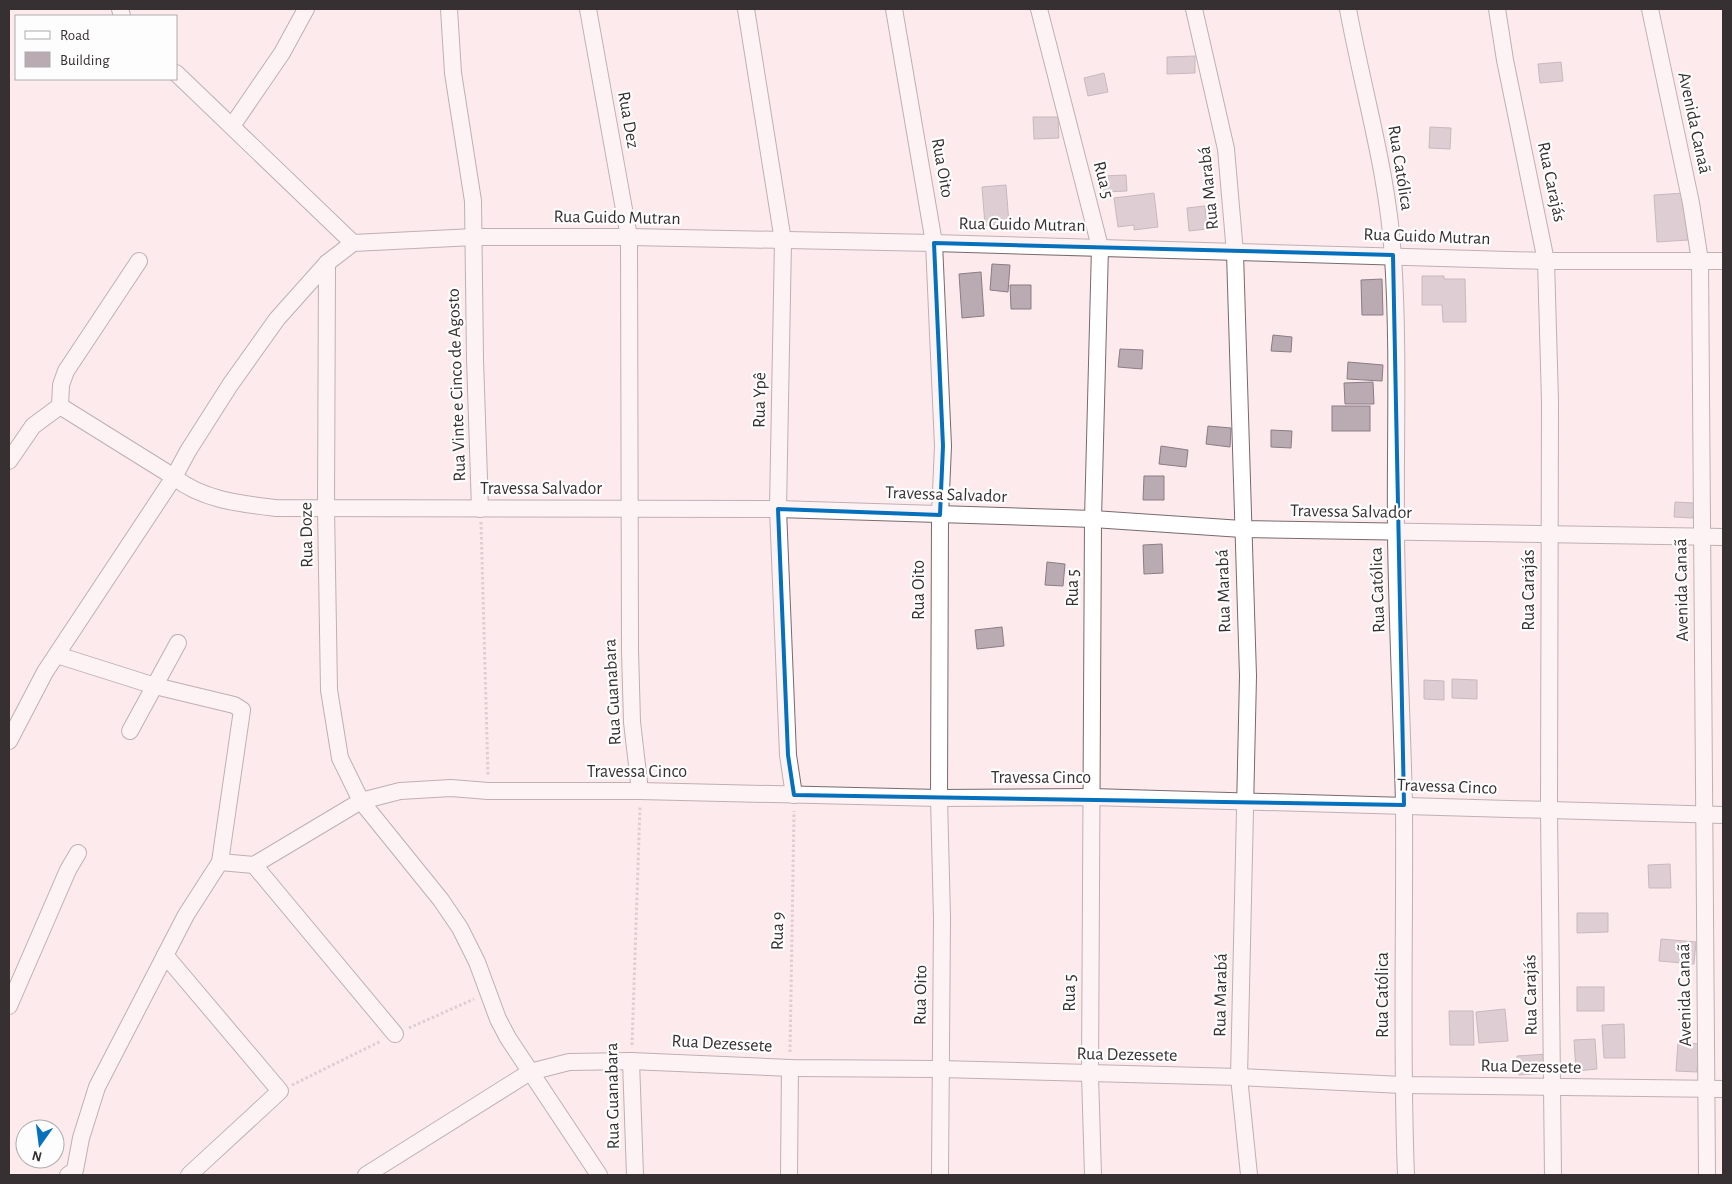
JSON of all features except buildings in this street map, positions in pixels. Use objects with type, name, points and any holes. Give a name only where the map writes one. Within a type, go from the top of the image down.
[{"type":"street","points":[[232,126],[282,53],[306,9]]},
{"type":"street","name":"Rua Vinte e Cinco de Agosto","points":[[449,9],[453,73],[473,201],[480,509]]},
{"type":"street","name":"Rua Dez","points":[[588,9],[629,238]]},
{"type":"street","name":"Rua Ypê","points":[[746,9],[783,241],[778,509],[788,756],[794,794]]},
{"type":"street","name":"Rua Oito","points":[[894,9],[934,243],[943,446],[940,515],[938,798],[942,918],[939,1069],[940,1175]]},
{"type":"street","name":"Rua 5","points":[[1039,9],[1100,247],[1093,519],[1090,1075],[1093,1175]]},
{"type":"street","name":"Rua Marabá","points":[[1194,9],[1226,149],[1235,253],[1248,676],[1239,1077],[1249,1175]]},
{"type":"street","name":"Rua Católica","points":[[1348,9],[1359,71],[1375,130],[1393,255],[1398,397],[1396,533],[1404,806],[1402,1085],[1406,1175]]},
{"type":"street","name":"Rua Carajás","points":[[1497,9],[1505,60],[1546,261],[1550,401],[1549,810],[1553,1175]]},
{"type":"street","name":"Avenida Canaã","points":[[1650,9],[1691,203],[1700,261],[1707,1175]]},
{"type":"street","points":[[9,741],[33,691],[174,477],[230,384],[277,319],[327,263],[353,243],[178,75]]},
{"type":"street","name":"Rua Guido Mutran","points":[[353,243],[474,237],[629,238],[1100,247],[1235,253],[1393,255],[1546,261],[1723,262]]},
{"type":"street","name":"Rua Guanabara","points":[[629,238],[629,509],[632,722],[640,792]]},
{"type":"street","points":[[9,461],[33,426],[60,406],[60,388],[66,372],[139,261]]},
{"type":"street","name":"Rua Doze","points":[[327,263],[326,508],[329,690],[340,758],[361,801],[446,907],[460,928],[477,962],[505,1032],[599,1175]]},
{"type":"street","name":"Travessa Salvador","points":[[60,406],[196,492],[246,505],[276,508],[778,509],[1093,519],[1242,529],[1723,537]]},
{"type":"street","points":[[130,731],[178,643]]},
{"type":"street","points":[[57,655],[155,686],[234,705],[242,710],[220,862],[186,915],[97,1087],[81,1138],[75,1174]]},
{"type":"street","name":"Travessa Cinco","points":[[254,865],[361,801],[400,791],[451,788],[488,792],[794,794],[938,798],[1091,797],[1723,815]]},
{"type":"street","points":[[9,1006],[68,870],[78,853]]},
{"type":"street","points":[[220,862],[254,865],[395,1034]]},
{"type":"street","points":[[165,955],[280,1090],[189,1175]]},
{"type":"street","name":"Rua Guanabara","points":[[631,1061],[635,1175]]},
{"type":"street","name":"Rua Dezessete","points":[[366,1175],[530,1072],[569,1062],[631,1061],[790,1068],[939,1069],[1090,1075],[1239,1077],[1402,1085],[1706,1091],[1723,1089]]},
{"type":"street","points":[[789,1175],[790,1068]]},
{"type":"path","points":[[480,509],[488,792]]},
{"type":"path","name":"Rua Guanabara","points":[[631,1061],[640,792]]},
{"type":"path","name":"Rua 9","points":[[790,1068],[794,794]]},
{"type":"path","points":[[280,1090],[395,1034],[488,993]]},
{"type":"highlighted area","points":[[934,243],[1393,255],[1404,805],[794,795],[788,755],[778,509],[940,515],[943,446]]}]
